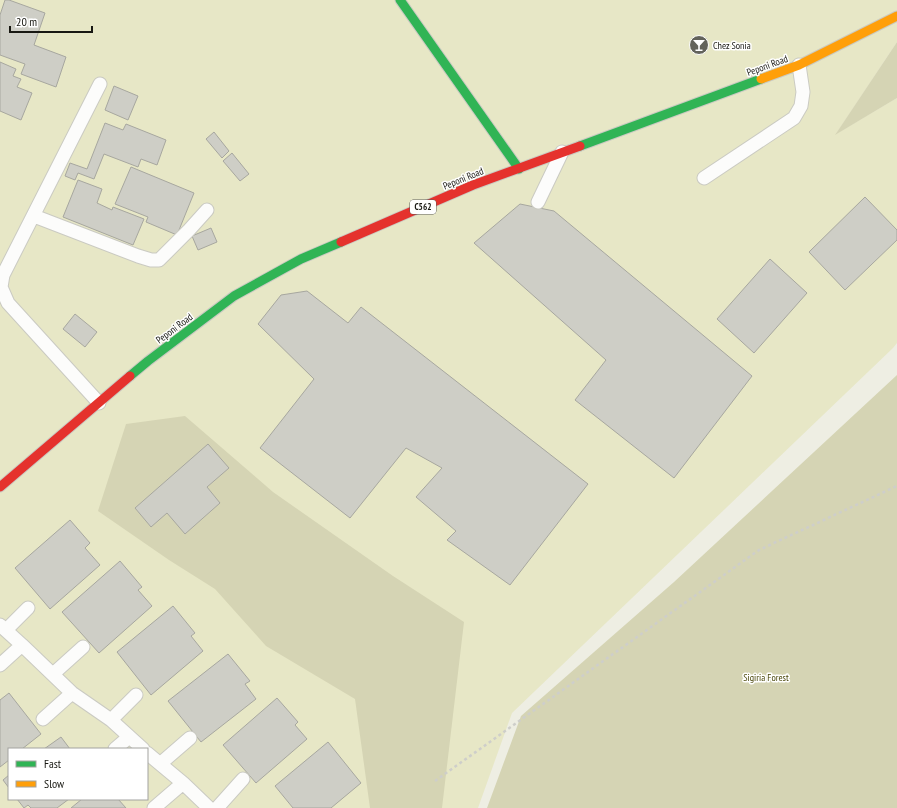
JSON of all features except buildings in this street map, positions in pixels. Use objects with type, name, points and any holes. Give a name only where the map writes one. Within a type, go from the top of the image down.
[{"type":"main road","points":[[400,0],[518,169]]},
{"type":"main road","name":"Peponi Road","points":[[0,487],[148,361],[234,296],[301,259],[473,186],[799,65],[897,16]]},
{"type":"lane","points":[[704,178],[794,118],[801,106],[803,92],[799,65]]},
{"type":"lane","points":[[99,403],[8,303],[1,287],[3,276],[100,84]]},
{"type":"lane","points":[[538,202],[562,152]]},
{"type":"lane","points":[[34,216],[138,256],[151,260],[159,260],[207,210]]},
{"type":"lane","points":[[28,608],[3,628],[72,693],[110,720],[142,748]]},
{"type":"lane","points":[[0,665],[22,645]]},
{"type":"lane","points":[[53,674],[83,647]]},
{"type":"lane","points":[[43,719],[72,693]]},
{"type":"lane","points":[[110,720],[136,694]]},
{"type":"lane","points":[[115,748],[129,737]]},
{"type":"lane","points":[[160,764],[190,738]]},
{"type":"lane","points":[[148,754],[183,783],[209,808]]},
{"type":"lane","points":[[217,808],[243,779]]},
{"type":"lane","points":[[154,808],[183,783]]},
{"type":"path","points":[[435,780],[759,550],[897,486]]},
{"type":"green space","points":[[0,0],[897,0],[897,42],[836,134],[897,98],[897,343],[512,713],[478,808],[0,808]]},
{"type":"green space","points":[[897,42],[897,98],[835,135]]},
{"type":"green space","name":"Sigiria Forest","points":[[897,375],[897,808],[487,808],[521,716],[674,582]]},
{"type":"green space","points":[[185,416],[273,492],[393,576],[464,622],[442,808],[370,808],[355,699],[266,646],[215,589],[169,560],[98,511],[126,424]]},
{"type":"traffic: fast","points":[[400,0],[519,169]]},
{"type":"traffic: fast","points":[[580,146],[761,79]]},
{"type":"traffic: fast","points":[[130,376],[234,296],[301,259],[341,242]]},
{"type":"traffic: slow","points":[[761,79],[799,65],[897,16]]},
{"type":"traffic: jam","points":[[341,242],[473,185],[580,146]]},
{"type":"traffic: jam","points":[[0,487],[130,376]]},
{"type":"place","name":"Chez Sonia","points":[[699,45]]}]
